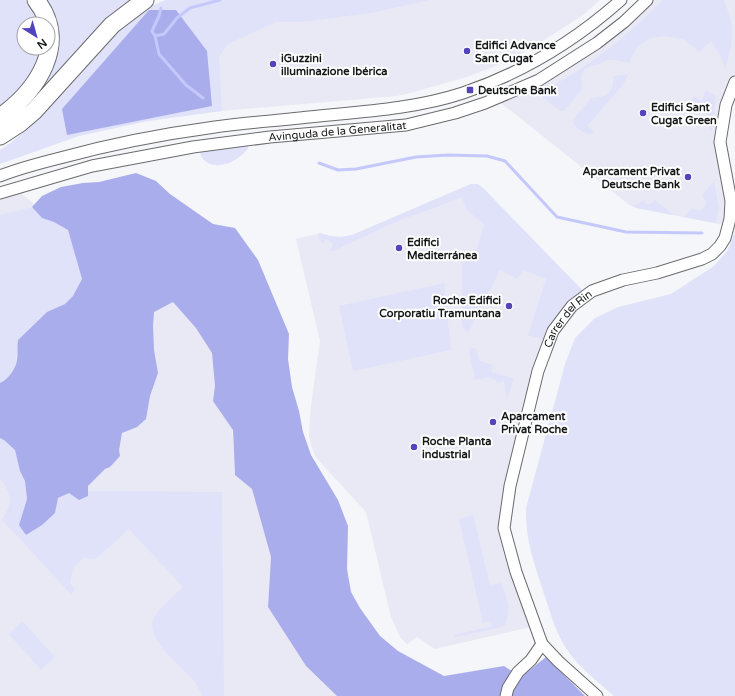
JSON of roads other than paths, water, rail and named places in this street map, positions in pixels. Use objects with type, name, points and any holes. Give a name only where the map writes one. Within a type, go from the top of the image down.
[{"type":"highway","points":[[0,141],[16,129],[34,111],[112,25],[146,0]]},
{"type":"highway","points":[[0,117],[16,105],[31,89],[45,65],[50,48],[49,24],[39,4]]},
{"type":"highway","points":[[0,136],[20,123],[34,111]]},
{"type":"street","name":"Avinguda de la Generalitat","points":[[0,176],[14,170],[85,151],[163,135],[217,127],[389,109],[429,102],[463,93],[510,74],[556,49],[586,29],[621,0]]},
{"type":"street","name":"Avinguda de la Generalitat","points":[[0,193],[92,166],[193,146],[276,136],[406,125],[455,113],[485,103],[539,80],[597,43],[624,22],[647,0]]},
{"type":"street","name":"Carrer del Rin","points":[[542,644],[516,572],[504,528],[510,486],[538,371],[553,331],[572,306],[592,291],[623,280],[657,273],[702,260],[712,254],[720,246],[725,238],[730,219],[731,201],[720,142],[726,105],[735,82]]},
{"type":"street","points":[[506,696],[508,688],[518,672],[531,660],[542,644],[558,662],[598,696]]},
{"type":"waterway","points":[[155,36],[164,34],[177,18],[190,8],[220,0]]},
{"type":"waterway","points":[[161,8],[152,31],[155,36],[159,54],[186,85],[203,98]]},
{"type":"waterway","points":[[319,163],[338,170],[356,169],[416,157],[448,155],[487,156],[505,161],[557,217],[626,232],[702,233]]},
{"type":"place","name":"Edifici Advance Sant Cugat","points":[[467,51]]},
{"type":"place","name":"iGuzzini illuminazione Ibérica","points":[[273,64]]},
{"type":"place","name":"Deutsche Bank","points":[[470,90]]},
{"type":"place","name":"Edifici Sant Cugat Green","points":[[643,113]]},
{"type":"place","name":"Aparcament Privat Deutsche Bank","points":[[688,177]]},
{"type":"place","name":"Edifici Mediterránea","points":[[399,248]]},
{"type":"place","name":"Roche Edifici Corporatiu Tramuntana","points":[[509,306]]},
{"type":"place","name":"Aparcament Privat Roche","points":[[493,422]]},
{"type":"place","name":"Roche Planta industrial","points":[[414,447]]}]
